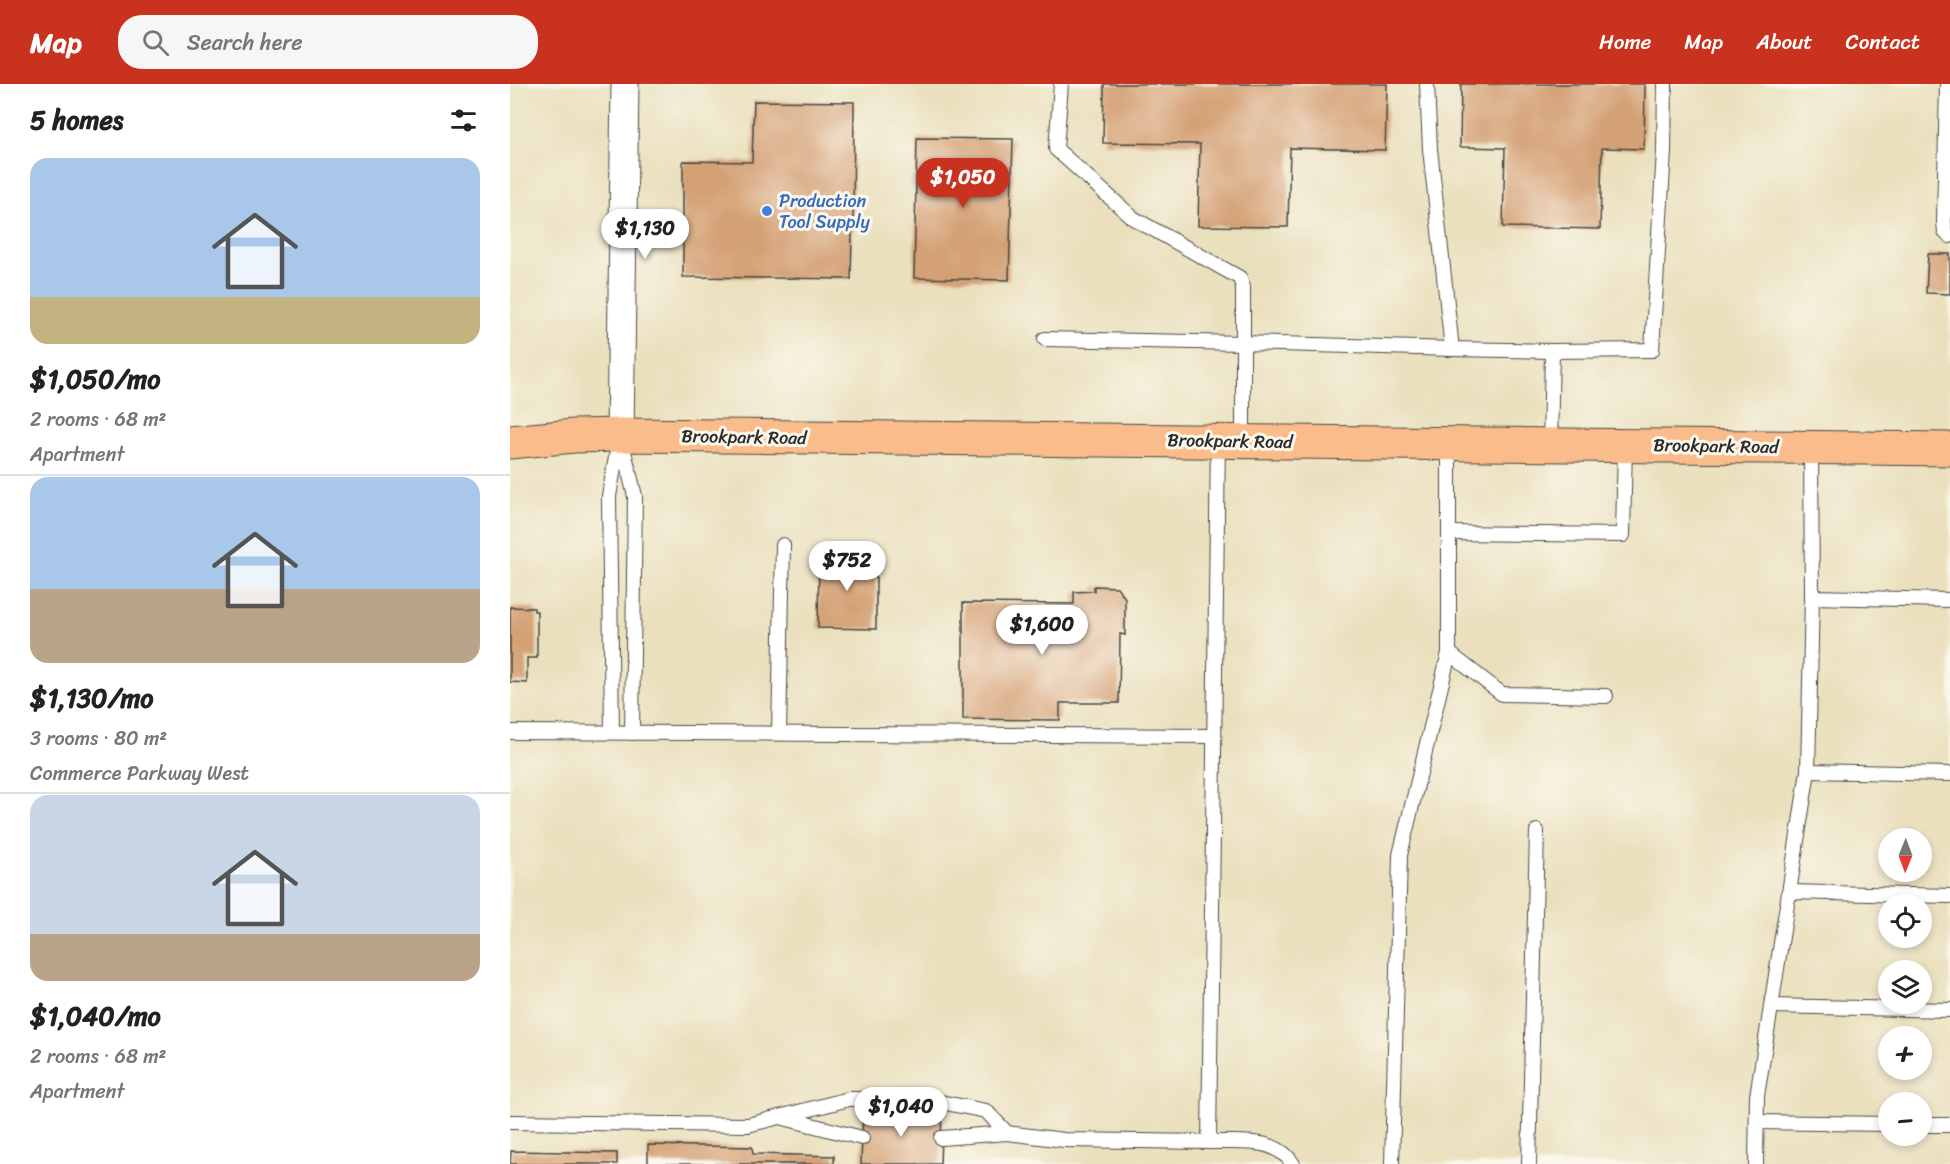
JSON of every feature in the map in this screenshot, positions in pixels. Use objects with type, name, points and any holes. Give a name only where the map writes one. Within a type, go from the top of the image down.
[{"type":"main road","name":"Brookpark Road","points":[[510,442],[574,436],[620,435],[1950,449]]},
{"type":"street","points":[[620,435],[625,84]]},
{"type":"lane","points":[[1061,84],[1056,149],[1133,218],[1240,278],[1244,287],[1243,343],[1230,441],[1214,736],[1209,1142]]},
{"type":"lane","points":[[1427,84],[1430,149],[1452,349]]},
{"type":"lane","points":[[1045,339],[1552,351],[1652,350],[1664,151],[1665,84]]},
{"type":"lane","points":[[1947,84],[1944,222],[1945,232],[1950,236]]},
{"type":"lane","points":[[1550,445],[1552,351]]},
{"type":"lane","points":[[612,732],[609,496],[620,435]]},
{"type":"lane","points":[[620,435],[635,496],[632,732]]},
{"type":"lane","points":[[1392,1164],[1400,855],[1449,653],[1449,444]]},
{"type":"lane","points":[[1449,533],[1623,535],[1625,446]]},
{"type":"lane","points":[[1756,1164],[1757,1096],[1808,771],[1812,597],[1811,447]]},
{"type":"lane","points":[[779,734],[783,545]]},
{"type":"lane","points":[[1812,597],[1950,600]]},
{"type":"lane","points":[[1449,653],[1502,694],[1606,696]]},
{"type":"lane","points":[[510,732],[1214,736]]},
{"type":"lane","points":[[1808,771],[1950,774]]},
{"type":"lane","points":[[1529,1164],[1537,831]]},
{"type":"lane","points":[[1789,892],[1950,896]]},
{"type":"lane","points":[[1771,1006],[1950,1010]]},
{"type":"lane","points":[[510,1122],[748,1125],[849,1099],[925,1099],[986,1111],[1007,1133]]},
{"type":"lane","points":[[777,1116],[862,1138]]},
{"type":"lane","points":[[1757,1122],[1878,1124]]},
{"type":"lane","points":[[1932,1125],[1950,1125]]},
{"type":"lane","points":[[941,1138],[1007,1133],[1064,1140],[1258,1143],[1273,1146],[1283,1152],[1293,1164]]},
{"type":"building","points":[[1104,84],[1387,84],[1385,150],[1290,148],[1288,227],[1198,226],[1200,144],[1103,143]]},
{"type":"building","points":[[1461,84],[1645,84],[1644,149],[1602,148],[1600,229],[1503,227],[1505,148],[1460,147]]},
{"type":"building","points":[[754,101],[854,102],[851,279],[683,277],[683,161],[752,162]]},
{"type":"building","points":[[917,138],[1013,139],[1009,280],[914,278]]},
{"type":"building","points":[[1928,254],[1950,254],[1950,294],[1926,293]]},
{"type":"building","points":[[819,554],[876,555],[876,629],[818,628]]},
{"type":"building","points":[[1094,586],[1117,587],[1125,598],[1125,635],[1120,634],[1119,703],[1060,703],[1060,720],[963,719],[963,603],[1074,604],[1074,592],[1094,591]]},
{"type":"building","points":[[510,607],[534,608],[534,611],[537,611],[537,658],[527,658],[527,683],[510,682]]},
{"type":"building","points":[[863,1112],[942,1113],[940,1164],[861,1164]]},
{"type":"building","points":[[648,1145],[752,1147],[753,1154],[834,1156],[834,1164],[648,1164]]},
{"type":"building","points":[[511,1151],[617,1153],[617,1164],[510,1164]]},
{"type":"place","name":"Production Tool Supply","points":[[767,211]]}]
